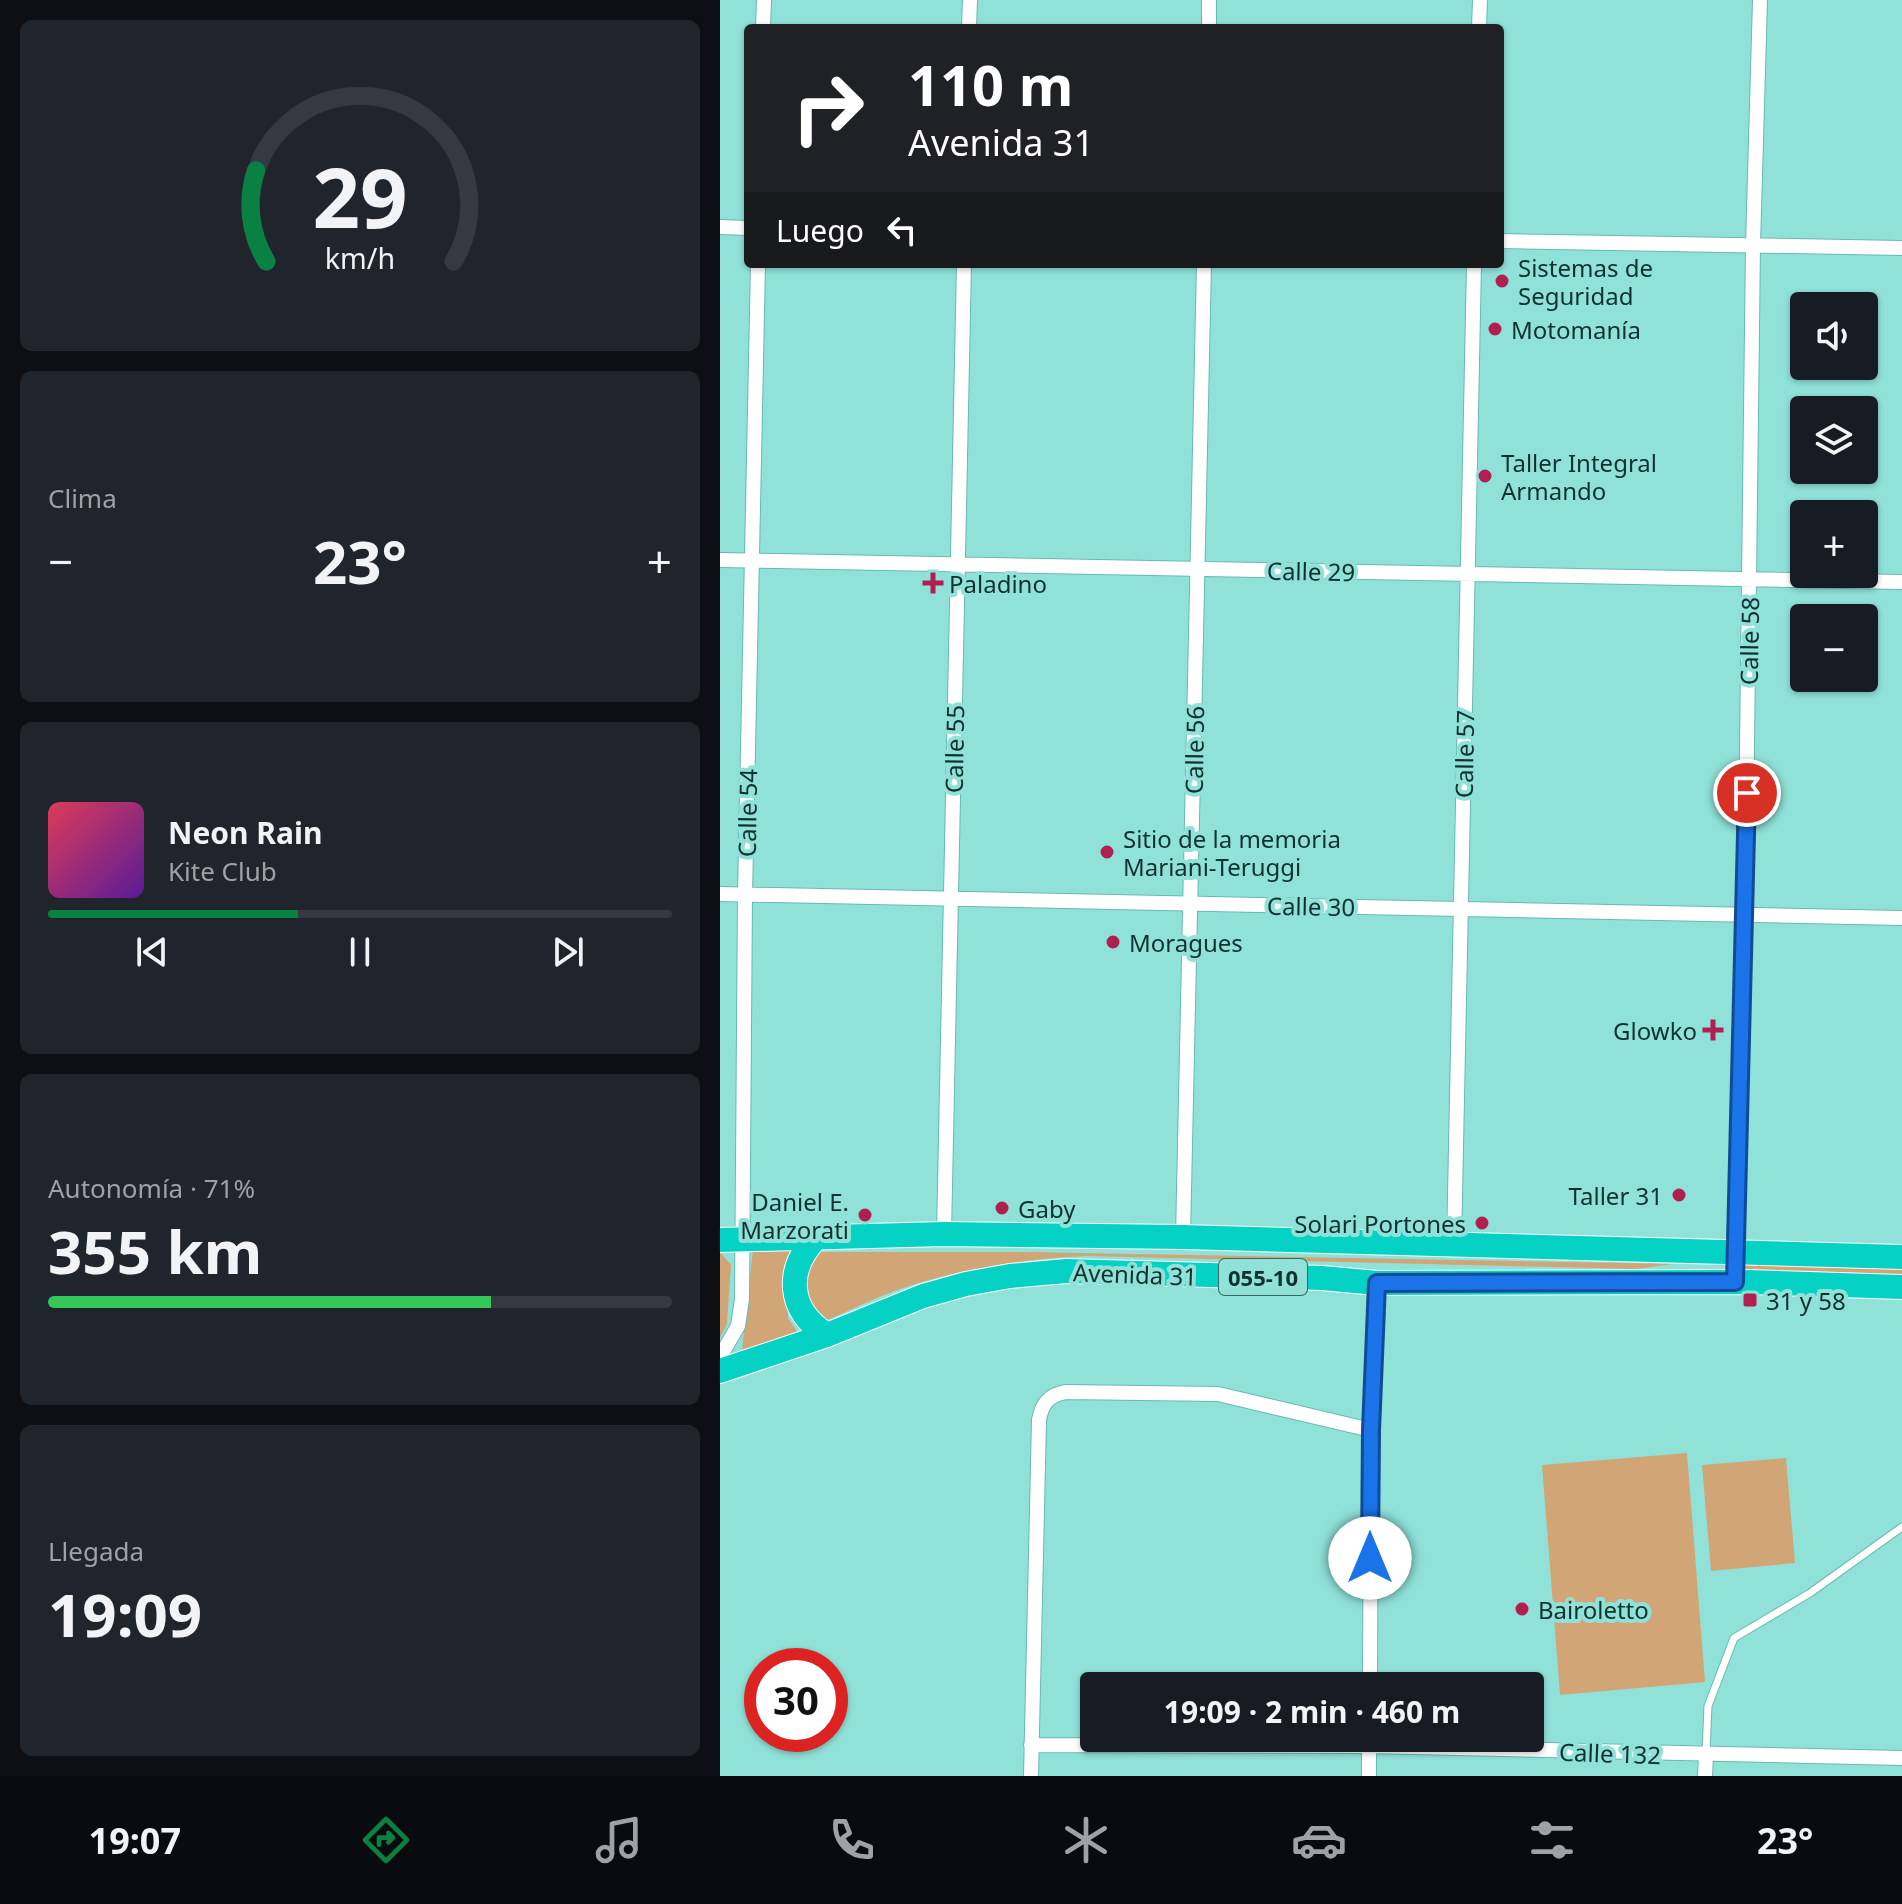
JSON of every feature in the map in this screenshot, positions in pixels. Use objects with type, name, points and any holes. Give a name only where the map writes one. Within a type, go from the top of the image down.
[{"type":"highway","name":"Avenida 31","points":[[730,1240],[944,1234],[1183,1237],[1902,1257]]},
{"type":"highway","points":[[817,1237],[798,1262],[794,1277],[795,1293],[806,1318],[827,1335]]},
{"type":"highway","name":"Avenida 31","points":[[720,1371],[827,1335],[923,1296],[966,1284],[1066,1271],[1322,1278],[1377,1283],[1735,1282],[1902,1287]]},
{"type":"street","points":[[763,24],[764,0]]},
{"type":"street","points":[[969,24],[970,0]]},
{"type":"street","points":[[1209,0],[1209,24]]},
{"type":"street","points":[[1479,24],[1480,0]]},
{"type":"street","name":"Calle 58","points":[[1735,1282],[1745,916],[1753,245],[1760,0]]},
{"type":"street","points":[[720,227],[744,228]]},
{"type":"street","points":[[1504,241],[1902,248]]},
{"type":"street","name":"Calle 54","points":[[720,1357],[738,1326],[742,1299],[730,1240],[745,895],[758,268]]},
{"type":"street","name":"Calle 55","points":[[944,1234],[964,268]]},
{"type":"street","name":"Calle 56","points":[[1183,1237],[1204,268]]},
{"type":"street","name":"Calle 57","points":[[1454,1245],[1474,268]]},
{"type":"street","name":"Calle 29","points":[[720,560],[1902,582]]},
{"type":"street","name":"Calle 30","points":[[720,894],[1902,918]]},
{"type":"street","points":[[1370,1672],[1371,1430],[1377,1283]]},
{"type":"street","points":[[1031,1776],[1041,1407],[1049,1399],[1066,1392],[1218,1394],[1371,1430]]},
{"type":"street","name":"Calle 132","points":[[1031,1745],[1080,1745]]},
{"type":"street","name":"Calle 132","points":[[1544,1749],[1706,1756],[1902,1758]]},
{"type":"street","points":[[1369,1752],[1369,1776]]},
{"type":"street","points":[[1705,1776],[1706,1756]]},
{"type":"lane","points":[[1706,1756],[1708,1706],[1734,1638],[1810,1593],[1902,1527]]},
{"type":"shaded area","points":[[753,1249],[795,1249],[788,1261],[788,1318],[798,1333],[767,1346],[742,1349]]},
{"type":"shaded area","points":[[720,1252],[731,1265],[727,1324],[720,1338]]},
{"type":"shaded area","points":[[815,1252],[1029,1252],[1674,1264],[1636,1269],[1063,1257],[993,1266],[925,1281],[823,1322],[811,1305],[806,1288],[806,1270]]},
{"type":"shaded area","points":[[1739,1264],[1902,1268],[1902,1275],[1738,1270]]},
{"type":"shaded area","points":[[1687,1453],[1705,1682],[1560,1695],[1542,1465]]},
{"type":"shaded area","points":[[1786,1458],[1795,1563],[1711,1571],[1702,1465]]},
{"type":"place","name":"Sistemas de Seguridad","points":[[1502,281]]},
{"type":"place","name":"Motomanía","points":[[1495,329]]},
{"type":"place","name":"Taller Integral Armando","points":[[1485,476]]},
{"type":"place","name":"Paladino","points":[[933,583]]},
{"type":"place","name":"Sitio de la memoria Mariani-Teruggi","points":[[1107,852]]},
{"type":"place","name":"Moragues","points":[[1113,942]]},
{"type":"place","name":"Glowko","points":[[1713,1030]]},
{"type":"place","name":"Taller 31","points":[[1679,1195]]},
{"type":"place","name":"Gaby","points":[[1002,1208]]},
{"type":"place","name":"Daniel E. Marzorati","points":[[865,1215]]},
{"type":"place","name":"Solari Portones","points":[[1482,1223]]},
{"type":"place","name":"31 y 58","points":[[1750,1300]]},
{"type":"place","name":"Bairoletto","points":[[1522,1609]]},
{"type":"route","points":[[1370,1558],[1377,1283],[1735,1282],[1747,793]]}]
